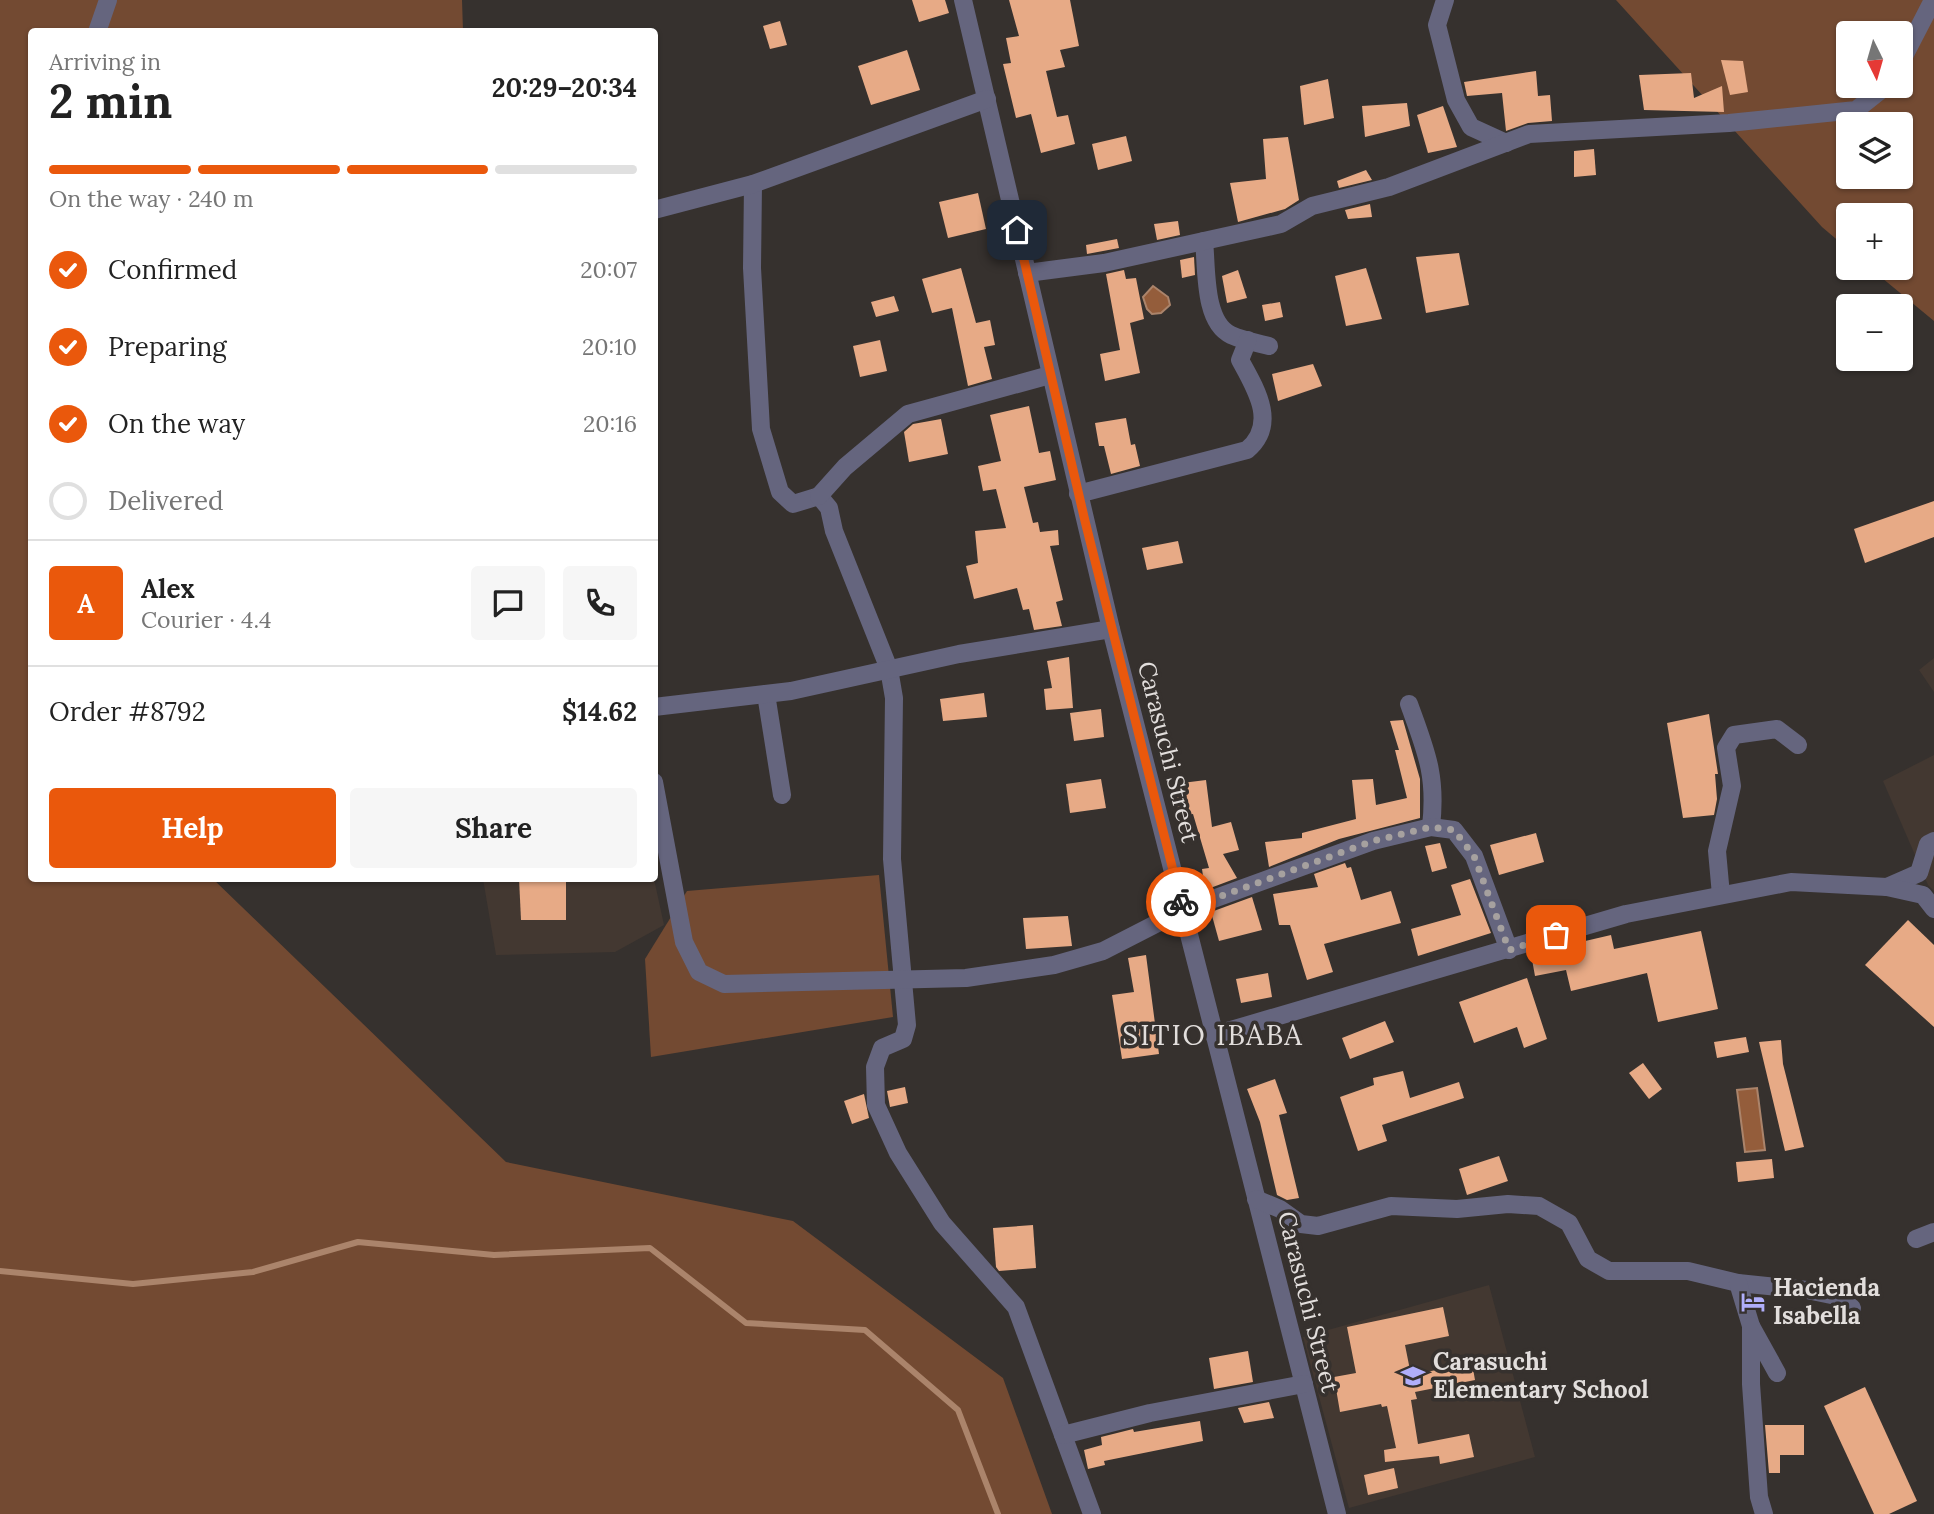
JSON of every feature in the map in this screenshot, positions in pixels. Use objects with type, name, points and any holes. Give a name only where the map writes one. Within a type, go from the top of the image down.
[{"type":"street","points":[[98,28],[108,0]]},
{"type":"street","name":"Carasuchi Street","points":[[963,0],[1111,629],[1337,1514]]},
{"type":"street","points":[[1445,0],[1437,25],[1456,100],[1471,127],[1506,143]]},
{"type":"street","points":[[1913,39],[1933,0]]},
{"type":"street","points":[[1027,273],[1104,263],[1281,224],[1312,206],[1389,187],[1528,134],[1729,123],[1856,110],[1871,98]]},
{"type":"street","points":[[658,209],[753,184],[987,99]]},
{"type":"street","points":[[753,184],[753,280],[761,429],[780,492],[793,504],[819,496],[845,467],[908,414],[1050,375]]},
{"type":"street","points":[[1204,241],[1215,318],[1229,335],[1269,346]]},
{"type":"street","points":[[1078,494],[1247,450],[1257,442],[1264,416],[1260,395],[1240,360],[1248,340]]},
{"type":"street","points":[[819,496],[829,508],[834,530],[890,669],[894,698],[892,859],[907,1025],[903,1039],[882,1048],[874,1067],[876,1105],[898,1153],[942,1223],[1016,1307],[1092,1514]]},
{"type":"street","points":[[658,707],[766,694],[958,654],[1111,629]]},
{"type":"street","points":[[766,694],[782,795]]},
{"type":"street","points":[[1409,704],[1432,771],[1435,796],[1431,827]]},
{"type":"street","points":[[1721,895],[1717,851],[1732,786],[1726,748],[1734,735],[1777,729],[1798,745]]},
{"type":"street","points":[[658,803],[684,942],[699,972],[724,984],[904,981],[1008,974],[1054,965],[1103,951],[1183,910],[1373,841],[1431,827],[1454,830],[1474,856],[1509,950]]},
{"type":"street","points":[[1887,887],[1919,873],[1928,844],[1934,841]]},
{"type":"street","points":[[1214,1035],[1626,914],[1791,882],[1887,887],[1923,895],[1934,909]]},
{"type":"street","points":[[1256,1199],[1280,1209],[1301,1224],[1318,1226],[1391,1206],[1457,1209],[1508,1204],[1539,1206],[1569,1223],[1588,1259],[1609,1271],[1688,1271],[1738,1283],[1807,1290],[1836,1297],[1852,1308]]},
{"type":"street","points":[[1916,1239],[1934,1232]]},
{"type":"street","points":[[1738,1283],[1751,1326],[1777,1373]]},
{"type":"street","points":[[1751,1326],[1751,1384],[1759,1497],[1764,1514]]},
{"type":"street","points":[[1063,1435],[1150,1413],[1304,1384]]},
{"type":"shaded area","points":[[0,0],[462,0],[463,28],[28,28],[28,882],[216,882],[506,1162],[793,1221],[1003,1378],[1052,1514],[0,1514]]},
{"type":"shaded area","points":[[1616,0],[1934,0],[1934,321],[1913,304],[1913,294],[1901,294],[1884,280],[1913,280],[1913,203],[1836,203],[1836,239],[1822,227]]},
{"type":"shaded area","points":[[1153,286],[1168,297],[1170,305],[1161,313],[1152,314],[1143,297]]},
{"type":"shaded area","points":[[1934,658],[1934,692],[1919,670]]},
{"type":"shaded area","points":[[1934,755],[1934,891],[1928,885],[1883,781]]},
{"type":"shaded area","points":[[879,875],[893,1017],[651,1057],[645,959],[687,891]]},
{"type":"shaded area","points":[[484,882],[655,882],[664,925],[615,952],[496,955]]},
{"type":"shaded area","points":[[1757,1088],[1765,1150],[1745,1152],[1737,1090]]},
{"type":"shaded area","name":"Carasuchi Elementary School","points":[[1489,1285],[1535,1457],[1349,1508],[1303,1337]]},
{"type":"building","points":[[912,0],[945,0],[949,13],[919,22]]},
{"type":"building","points":[[1009,0],[1070,0],[1079,46],[1060,50],[1065,67],[1046,71],[1057,117],[1068,115],[1075,144],[1041,153],[1031,114],[1016,118],[1003,64],[1011,63],[1006,38],[1019,36]]},
{"type":"building","points":[[780,21],[787,45],[770,49],[763,26]]},
{"type":"building","points":[[907,50],[920,90],[871,105],[858,66]]},
{"type":"building","points":[[1721,60],[1743,61],[1748,92],[1730,95]]},
{"type":"building","points":[[1536,71],[1538,96],[1550,95],[1552,121],[1528,123],[1506,131],[1502,93],[1467,96],[1464,82]]},
{"type":"building","points":[[1691,73],[1694,98],[1722,86],[1724,112],[1644,110],[1639,75]]},
{"type":"building","points":[[1328,79],[1334,118],[1304,125],[1300,86]]},
{"type":"building","points":[[1407,103],[1410,126],[1365,137],[1362,106]]},
{"type":"building","points":[[1443,106],[1457,147],[1428,153],[1417,115]]},
{"type":"building","points":[[1126,136],[1132,161],[1098,170],[1092,144]]},
{"type":"building","points":[[1288,137],[1299,200],[1285,209],[1238,222],[1230,183],[1266,179],[1263,139]]},
{"type":"building","points":[[1594,149],[1596,175],[1574,177],[1574,151]]},
{"type":"building","points":[[1366,170],[1372,180],[1339,188],[1337,181]]},
{"type":"building","points":[[978,193],[986,229],[948,238],[939,202]]},
{"type":"building","points":[[1370,204],[1372,217],[1348,219],[1345,210]]},
{"type":"building","points":[[1178,221],[1180,235],[1157,240],[1154,224]]},
{"type":"building","points":[[1117,239],[1119,248],[1087,254],[1086,245]]},
{"type":"building","points":[[1459,253],[1469,305],[1426,313],[1416,257]]},
{"type":"building","points":[[1194,257],[1195,275],[1182,278],[1180,260]]},
{"type":"building","points":[[961,268],[976,323],[990,320],[995,345],[984,347],[992,379],[968,386],[952,308],[932,313],[922,279]]},
{"type":"building","points":[[1366,268],[1382,319],[1346,326],[1335,276]]},
{"type":"building","points":[[1124,270],[1126,279],[1136,278],[1144,319],[1130,323],[1140,373],[1105,381],[1100,354],[1120,350],[1106,274]]},
{"type":"building","points":[[1238,270],[1247,298],[1227,303],[1222,276]]},
{"type":"building","points":[[894,296],[899,311],[876,317],[871,302]]},
{"type":"building","points":[[1280,302],[1283,317],[1265,321],[1262,305]]},
{"type":"building","points":[[880,340],[887,371],[860,377],[853,346]]},
{"type":"building","points":[[1313,364],[1322,386],[1278,401],[1272,374]]},
{"type":"building","points":[[1029,406],[1039,453],[1050,451],[1056,480],[1024,487],[1033,523],[1038,522],[1040,532],[1058,530],[1059,545],[1050,546],[1063,600],[1056,602],[1062,626],[1034,630],[1029,609],[1023,610],[1017,588],[974,599],[966,566],[978,563],[975,531],[1006,528],[996,489],[983,491],[978,466],[1001,461],[990,415]]},
{"type":"building","points":[[1126,418],[1131,445],[1135,444],[1140,466],[1111,474],[1104,446],[1099,446],[1095,423]]},
{"type":"building","points":[[941,419],[948,454],[909,462],[904,432],[913,424]]},
{"type":"building","points":[[1934,501],[1934,537],[1865,563],[1854,529]]},
{"type":"building","points":[[1178,541],[1183,563],[1147,570],[1142,548]]},
{"type":"building","points":[[1069,657],[1073,708],[1046,710],[1044,689],[1052,688],[1047,661]]},
{"type":"building","points":[[984,693],[987,717],[943,721],[940,699]]},
{"type":"building","points":[[1101,709],[1104,737],[1074,741],[1070,713]]},
{"type":"building","points":[[1709,714],[1718,774],[1715,774],[1717,799],[1714,815],[1683,818],[1667,723]]},
{"type":"building","points":[[1403,720],[1420,779],[1420,818],[1339,839],[1269,867],[1265,842],[1302,838],[1302,833],[1356,819],[1352,780],[1373,779],[1376,805],[1407,798],[1395,750],[1399,750],[1390,721]]},
{"type":"building","points":[[1101,779],[1106,808],[1070,813],[1066,784]]},
{"type":"building","points":[[1206,780],[1212,827],[1231,822],[1239,850],[1223,854],[1237,878],[1205,890],[1202,869],[1209,868],[1193,814],[1178,816],[1174,784]]},
{"type":"building","points":[[1536,833],[1544,862],[1499,875],[1490,845]]},
{"type":"building","points":[[1440,843],[1447,868],[1432,872],[1425,846]]},
{"type":"building","points":[[1345,863],[1347,868],[1351,867],[1361,900],[1391,891],[1401,923],[1324,944],[1333,972],[1307,980],[1290,925],[1279,925],[1273,894],[1318,887],[1314,874]]},
{"type":"building","points":[[1470,879],[1491,933],[1418,956],[1411,929],[1461,915],[1451,885]]},
{"type":"building","points":[[519,882],[566,882],[566,920],[521,920]]},
{"type":"building","points":[[1252,897],[1262,930],[1219,941],[1211,912]]},
{"type":"building","points":[[1068,916],[1072,946],[1026,949],[1023,918]]},
{"type":"building","points":[[1908,920],[1934,945],[1934,1027],[1865,965]]},
{"type":"building","points":[[1701,931],[1718,1009],[1658,1022],[1647,973],[1571,991],[1566,970],[1535,976],[1531,954],[1538,952],[1611,935],[1614,949]]},
{"type":"building","points":[[1146,955],[1159,1054],[1122,1059],[1112,995],[1134,992],[1128,958]]},
{"type":"building","points":[[1268,973],[1272,997],[1241,1003],[1236,979]]},
{"type":"building","points":[[1527,978],[1547,1039],[1524,1048],[1517,1027],[1474,1043],[1459,1002]]},
{"type":"building","points":[[1385,1021],[1394,1042],[1350,1059],[1342,1038]]},
{"type":"building","points":[[1746,1037],[1749,1052],[1717,1058],[1714,1042]]},
{"type":"building","points":[[1781,1040],[1783,1064],[1804,1147],[1785,1151],[1759,1042]]},
{"type":"building","points":[[1643,1063],[1662,1089],[1649,1099],[1629,1073]]},
{"type":"building","points":[[1403,1071],[1410,1098],[1459,1082],[1464,1098],[1382,1125],[1387,1141],[1358,1151],[1340,1097],[1374,1085],[1373,1078]]},
{"type":"building","points":[[1275,1079],[1287,1113],[1279,1115],[1299,1198],[1287,1200],[1277,1195],[1260,1122],[1247,1089]]},
{"type":"building","points":[[905,1087],[908,1103],[890,1107],[887,1091]]},
{"type":"building","points":[[864,1094],[869,1118],[852,1124],[844,1101]]},
{"type":"building","points":[[1499,1156],[1508,1181],[1467,1195],[1459,1169]]},
{"type":"building","points":[[1772,1159],[1774,1178],[1738,1182],[1736,1162]]},
{"type":"building","points":[[1033,1225],[1036,1268],[999,1271],[996,1267],[993,1228]]},
{"type":"building","points":[[1443,1307],[1449,1336],[1405,1345],[1411,1375],[1472,1363],[1475,1380],[1415,1392],[1417,1399],[1411,1400],[1418,1444],[1469,1434],[1474,1457],[1440,1464],[1439,1456],[1385,1462],[1384,1450],[1396,1448],[1387,1406],[1382,1407],[1381,1404],[1340,1412],[1334,1377],[1356,1373],[1347,1327]]},
{"type":"building","points":[[1248,1351],[1253,1382],[1214,1389],[1209,1358]]},
{"type":"building","points":[[1865,1387],[1917,1501],[1889,1514],[1874,1514],[1824,1406]]},
{"type":"building","points":[[1269,1402],[1274,1418],[1244,1423],[1238,1408]]},
{"type":"building","points":[[1200,1421],[1203,1441],[1104,1461],[1105,1465],[1088,1469],[1084,1450],[1102,1445],[1101,1437],[1133,1429],[1134,1432]]},
{"type":"building","points":[[1765,1425],[1804,1425],[1804,1455],[1780,1455],[1780,1473],[1769,1473]]},
{"type":"building","points":[[1394,1468],[1398,1488],[1368,1495],[1364,1475]]},
{"type":"waterway","points":[[0,1271],[133,1284],[253,1272],[358,1242],[494,1255],[650,1248],[746,1323],[865,1330],[958,1410],[998,1514]]},
{"type":"way so far","points":[[1181,902],[1183,910],[1373,841],[1431,827],[1454,830],[1474,856],[1509,950],[1556,935]]},
{"type":"place","name":"Hacienda Isabella","points":[[1753,1302]]},
{"type":"place","name":"Carasuchi Elementary School","points":[[1413,1376]]},
{"type":"district","name":"SITIO IBABA","points":[[1213,1035]]},
{"type":"route","points":[[1017,230],[1111,629],[1181,902]]}]
